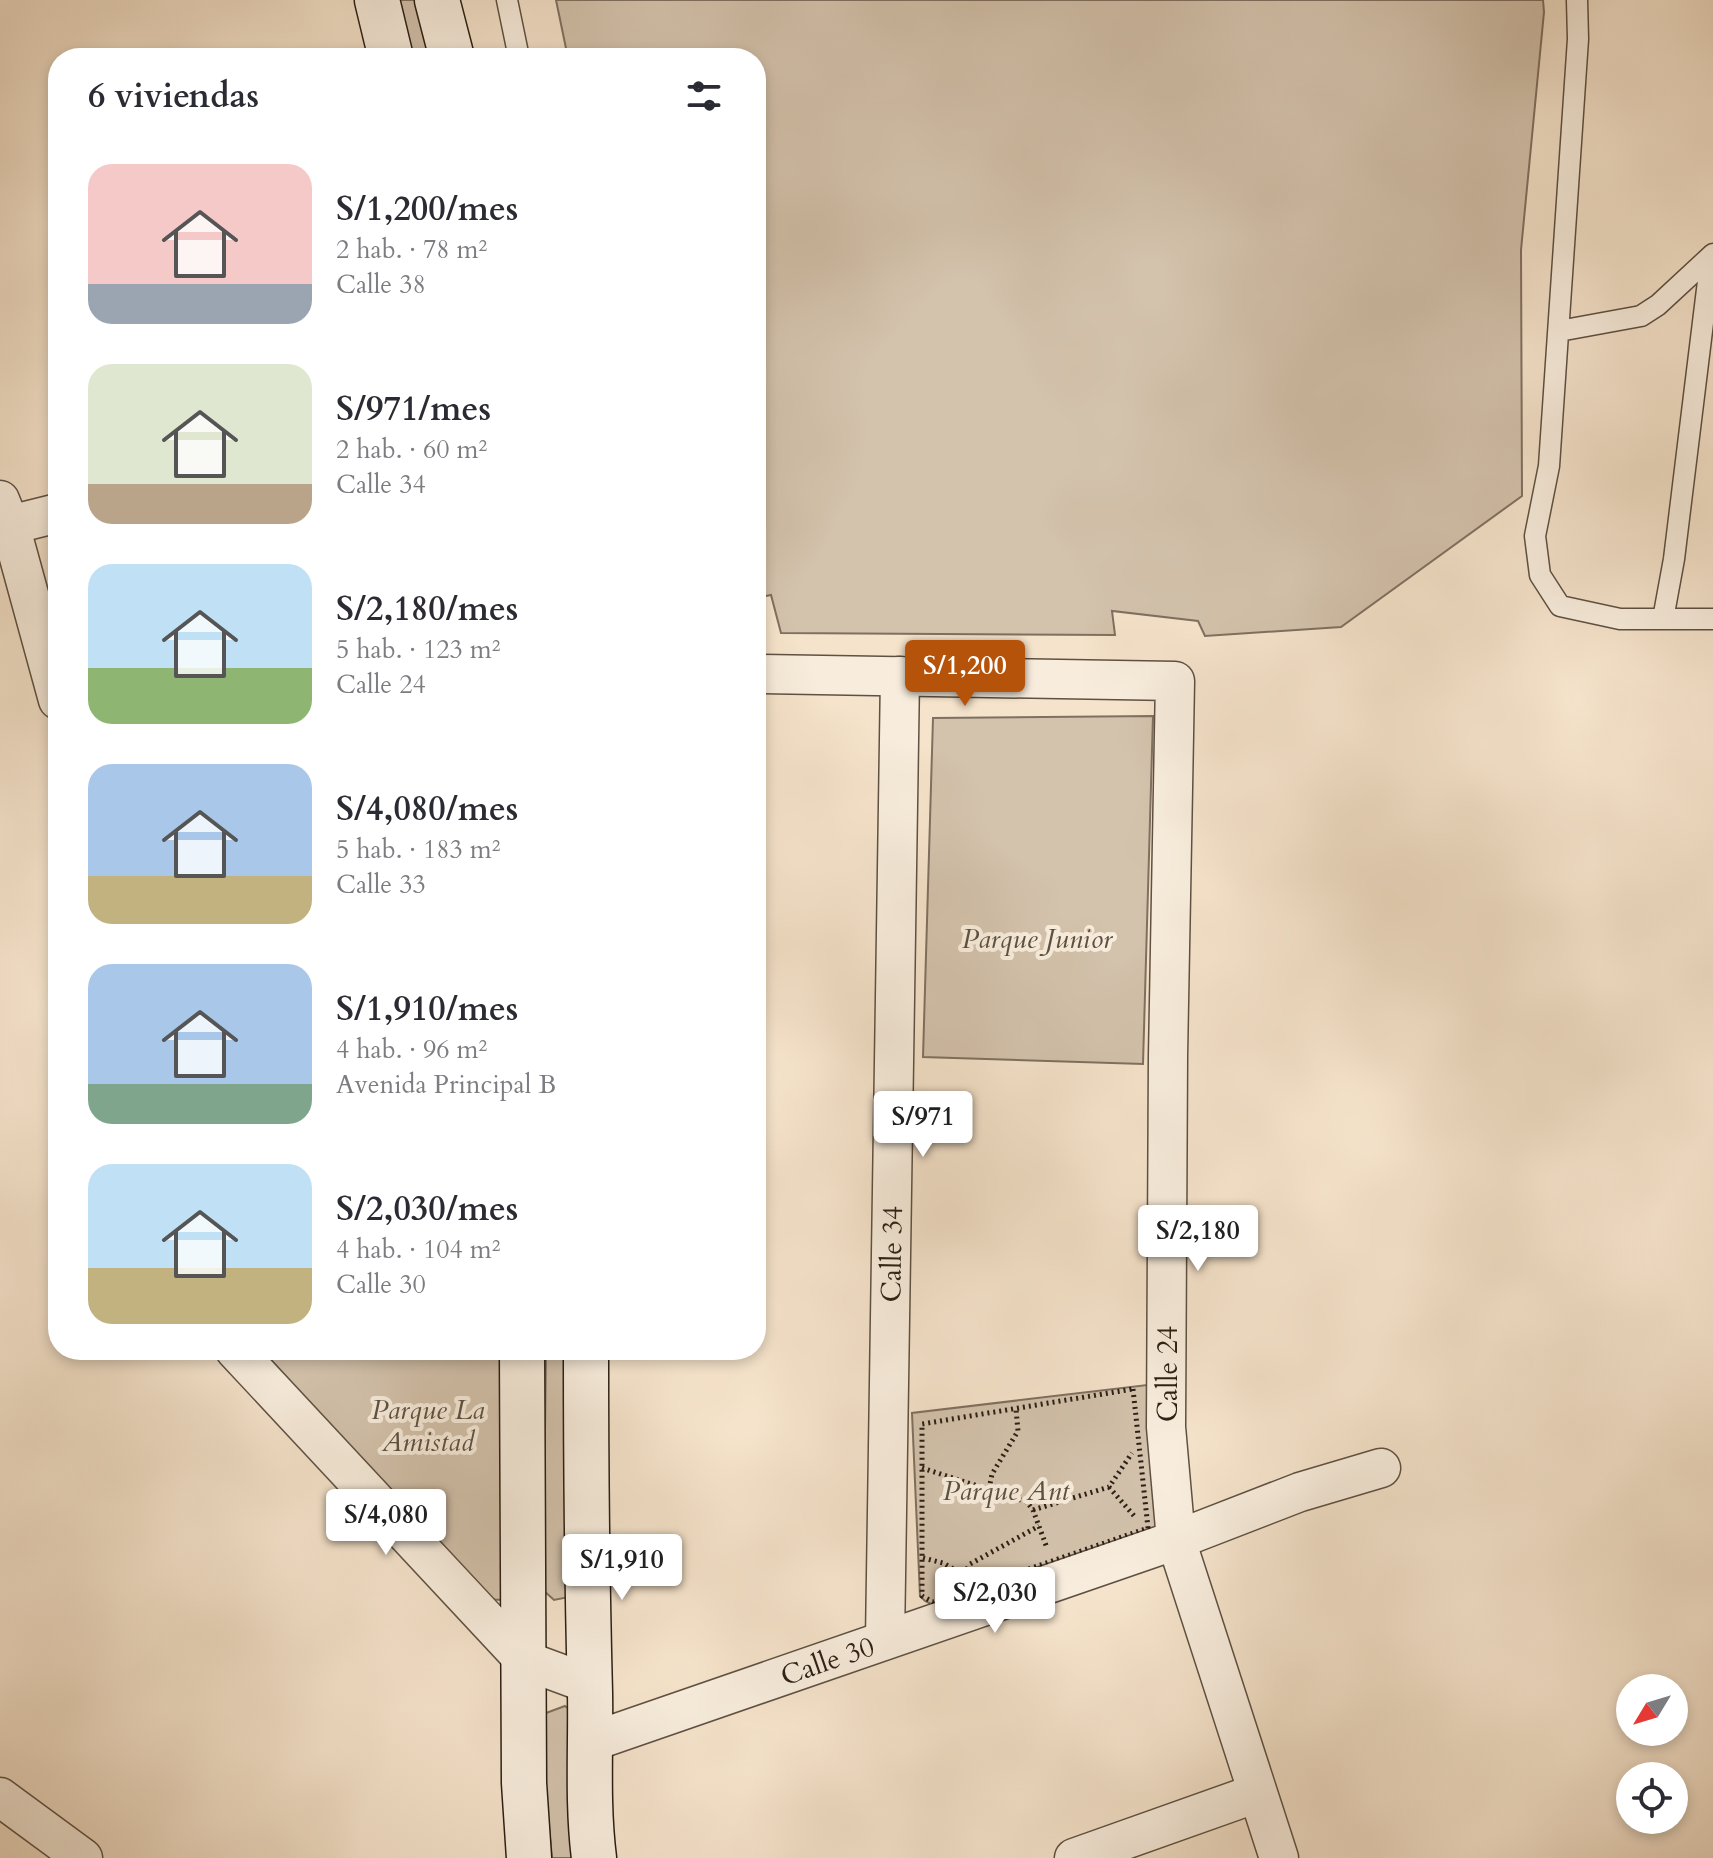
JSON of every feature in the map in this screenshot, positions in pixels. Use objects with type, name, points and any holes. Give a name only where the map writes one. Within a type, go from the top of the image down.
[{"type":"main road","points":[[377,0],[389,48]]},
{"type":"main road","points":[[437,0],[449,48]]},
{"type":"main road","points":[[522,1360],[524,1783],[529,1858]]},
{"type":"main road","points":[[586,1360],[590,1825],[594,1858]]},
{"type":"street","points":[[48,513],[5,512],[48,665]]},
{"type":"street","points":[[766,674],[900,676]]},
{"type":"street","name":"Calle 24","points":[[900,676],[1175,681],[1166,1427],[1176,1540],[1279,1858]]},
{"type":"street","name":"Calle 34","points":[[885,1640],[900,676]]},
{"type":"street","points":[[244,1360],[524,1660],[589,1684]]},
{"type":"street","name":"Calle 30","points":[[591,1742],[1176,1540],[1300,1492],[1381,1468]]},
{"type":"street","points":[[1074,1858],[1257,1793]]},
{"type":"street","points":[[0,1797],[83,1858]]},
{"type":"lane","points":[[507,0],[517,48]]},
{"type":"lane","points":[[1577,0],[1578,39],[1549,466],[1535,536],[1540,575],[1560,606],[1620,619],[1713,619]]},
{"type":"lane","points":[[1559,331],[1641,316],[1658,305],[1712,256]]},
{"type":"lane","points":[[1663,619],[1674,559],[1712,256]]},
{"type":"path","points":[[1109,1487],[1133,1516],[1148,1528],[933,1602],[922,1596],[922,1424],[1133,1389]]},
{"type":"path","points":[[989,1489],[992,1474],[1018,1431],[1016,1409]]},
{"type":"path","points":[[1033,1510],[1109,1487],[1139,1443]]},
{"type":"path","points":[[922,1468],[1027,1502],[1033,1510],[1051,1561]]},
{"type":"path","points":[[964,1575],[970,1564],[1039,1526]]},
{"type":"path","points":[[923,1558],[943,1563],[978,1587]]},
{"type":"green space","points":[[396,0],[431,0],[443,48],[408,48]]},
{"type":"green space","points":[[556,0],[1543,0],[1521,250],[1522,496],[1341,627],[1205,636],[1198,621],[1112,611],[1115,635],[781,633],[771,595],[766,596],[766,48],[566,48]]},
{"type":"green space","name":"Parque Junior","points":[[1153,716],[1143,1064],[923,1057],[933,718]]},
{"type":"green space","name":"Parque La Amistad","points":[[271,1360],[503,1360],[503,1600],[483,1599]]},
{"type":"green space","points":[[546,1360],[580,1360],[569,1597],[554,1600],[543,1590]]},
{"type":"green space","name":"Parque Ant","points":[[1147,1385],[1170,1530],[935,1606],[920,1596],[912,1413]]},
{"type":"green space","points":[[565,1706],[575,1714],[588,1858],[552,1858],[543,1764],[546,1713]]}]
